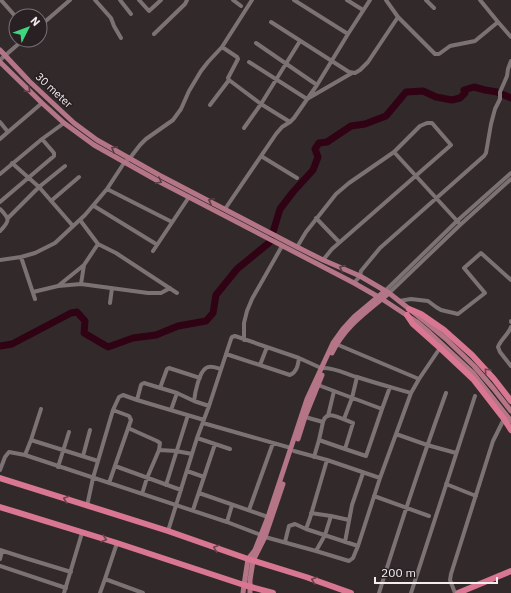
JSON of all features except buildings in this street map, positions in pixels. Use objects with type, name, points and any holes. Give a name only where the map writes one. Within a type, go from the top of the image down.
[{"type":"highway","points":[[409,309],[421,314],[444,330],[472,355],[494,379],[511,401]]},
{"type":"highway","points":[[406,315],[413,324],[473,379],[511,430]]},
{"type":"highway","points":[[0,478],[168,531],[351,593]]},
{"type":"highway","points":[[0,507],[117,543],[248,588],[268,592]]},
{"type":"highway","points":[[458,593],[511,571]]},
{"type":"main road","name":"30 meter","points":[[0,50],[40,92],[74,123],[97,140],[159,175],[225,208],[297,247],[360,276],[387,292],[409,309],[419,320]]},
{"type":"main road","points":[[0,61],[64,123],[94,145],[124,163],[354,283],[406,315],[419,320],[446,340],[474,366],[511,411]]},
{"type":"main road","points":[[267,238],[270,232]]},
{"type":"main road","points":[[366,290],[369,298],[367,305]]},
{"type":"main road","points":[[244,593],[248,588],[250,560],[263,536],[292,450],[307,399],[336,344],[351,325],[387,292]]},
{"type":"main road","points":[[263,536],[268,517],[292,450],[333,343],[354,316],[367,305],[380,298]]},
{"type":"main road","points":[[419,320],[473,373],[511,421]]},
{"type":"street","points":[[1,0],[8,8]]},
{"type":"street","points":[[48,19],[70,0]]},
{"type":"street","points":[[95,0],[111,18],[121,38]]},
{"type":"street","points":[[120,0],[131,14]]},
{"type":"street","points":[[139,0],[149,11],[161,0]]},
{"type":"street","points":[[154,34],[185,4],[187,0]]},
{"type":"street","points":[[233,0],[241,6]]},
{"type":"street","points":[[0,260],[35,253],[55,243],[94,206],[124,163],[140,145],[173,120],[182,109],[189,91],[201,72],[222,47],[252,0]]},
{"type":"street","points":[[294,0],[348,34]]},
{"type":"street","points":[[347,0],[363,10]]},
{"type":"street","points":[[225,208],[276,134],[282,127],[290,122],[317,85],[370,0]]},
{"type":"street","points":[[386,0],[398,17],[435,54],[439,54],[450,46],[475,41],[498,22]]},
{"type":"street","points":[[426,0],[434,8]]},
{"type":"street","points":[[480,0],[511,37]]},
{"type":"street","points":[[307,99],[352,73],[360,70],[368,62],[398,17]]},
{"type":"street","points":[[271,22],[352,73]]},
{"type":"street","points":[[244,128],[261,104],[300,41]]},
{"type":"street","points":[[256,44],[317,85]]},
{"type":"street","points":[[210,105],[228,80],[238,59],[222,47]]},
{"type":"street","points":[[0,61],[14,48]]},
{"type":"street","points":[[354,283],[360,276],[361,271],[380,248],[484,156],[486,153],[495,109],[500,99],[500,92],[507,76],[511,61]]},
{"type":"street","points":[[248,62],[307,99]]},
{"type":"street","points":[[228,80],[261,104],[290,122]]},
{"type":"street","points":[[0,139],[42,103]]},
{"type":"street","points":[[0,122],[8,132]]},
{"type":"street","points":[[0,174],[64,123]]},
{"type":"street","points":[[297,247],[316,218],[336,194],[394,152],[420,126],[427,123],[432,123],[451,145],[332,248],[323,260]]},
{"type":"street","points":[[0,202],[55,155],[42,139]]},
{"type":"street","points":[[394,152],[459,223]]},
{"type":"street","points":[[261,156],[297,178]]},
{"type":"street","points":[[12,163],[39,187],[73,226]]},
{"type":"street","points":[[0,230],[7,224],[8,218],[39,187],[65,166]]},
{"type":"street","points":[[387,292],[511,173]]},
{"type":"street","points":[[51,201],[79,177]]},
{"type":"street","points":[[459,223],[511,179]]},
{"type":"street","points":[[107,189],[172,222]]},
{"type":"street","points":[[153,250],[189,197]]},
{"type":"street","points":[[94,206],[156,244]]},
{"type":"street","points":[[0,209],[8,218]]},
{"type":"street","points":[[316,218],[339,242]]},
{"type":"street","points":[[80,220],[98,244],[116,253],[177,292]]},
{"type":"street","points":[[58,286],[84,264],[98,244]]},
{"type":"street","points":[[244,340],[246,311],[282,246]]},
{"type":"street","points":[[398,301],[411,299],[428,301],[441,310],[458,314],[485,292],[464,268],[481,253],[511,280]]},
{"type":"street","points":[[21,257],[35,299]]},
{"type":"street","points":[[81,284],[84,264]]},
{"type":"street","points":[[33,292],[58,286],[81,284],[154,293],[170,288]]},
{"type":"street","points":[[110,303],[112,288]]},
{"type":"street","points":[[511,327],[510,331],[500,341],[498,347],[511,366]]},
{"type":"street","points":[[168,531],[197,438],[232,337],[235,336],[300,358],[323,368],[412,393]]},
{"type":"street","points":[[336,344],[419,379]]},
{"type":"street","points":[[260,365],[267,347]]},
{"type":"street","points":[[0,470],[5,457],[9,452],[25,455],[193,510],[263,536],[349,561],[353,558],[358,546],[380,478],[412,393],[419,379],[440,348]]},
{"type":"street","points":[[226,354],[290,375],[296,370],[300,358]]},
{"type":"street","points":[[194,401],[203,370],[212,367],[221,369]]},
{"type":"street","points":[[160,388],[167,369],[169,368],[200,378]]},
{"type":"street","points":[[344,419],[352,398],[357,377]]},
{"type":"street","points":[[137,400],[142,384],[177,393],[209,406]]},
{"type":"street","points":[[318,385],[382,409]]},
{"type":"street","points":[[319,440],[366,456],[390,387]]},
{"type":"street","points":[[314,457],[323,422],[328,416],[334,391]]},
{"type":"street","points":[[171,410],[177,393]]},
{"type":"street","points":[[379,593],[406,507],[446,393]]},
{"type":"street","points":[[87,506],[93,478],[113,410],[121,395],[188,415],[380,478]]},
{"type":"street","points":[[411,593],[475,396]]},
{"type":"street","points":[[25,455],[41,409]]},
{"type":"street","points":[[109,483],[131,420],[129,416],[113,410]]},
{"type":"street","points":[[166,485],[188,415]]},
{"type":"street","points":[[328,416],[332,415],[353,423],[345,449]]},
{"type":"street","points":[[305,417],[323,422]]},
{"type":"street","points":[[455,593],[450,580],[451,574],[493,441],[504,419]]},
{"type":"street","points":[[128,428],[160,443],[159,450],[142,494]]},
{"type":"street","points":[[83,456],[90,430]]},
{"type":"street","points":[[58,467],[69,432]]},
{"type":"street","points":[[396,434],[456,453]]},
{"type":"street","points":[[197,438],[230,449]]},
{"type":"street","points":[[31,440],[98,461]]},
{"type":"street","points":[[249,510],[273,443]]},
{"type":"street","points":[[193,510],[215,444]]},
{"type":"street","points":[[159,450],[192,454]]},
{"type":"street","points":[[306,529],[327,460]]},
{"type":"street","points":[[115,466],[181,490]]},
{"type":"street","points":[[187,471],[204,477]]},
{"type":"street","points":[[345,542],[352,505],[363,473]]},
{"type":"street","points":[[446,484],[476,496]]},
{"type":"street","points":[[199,493],[268,517]]},
{"type":"street","points":[[374,496],[429,516]]},
{"type":"street","points":[[227,522],[232,505]]},
{"type":"street","points":[[311,513],[349,520]]},
{"type":"street","points":[[316,551],[325,535],[331,516]]},
{"type":"street","points":[[285,542],[289,526],[295,524],[358,546]]},
{"type":"street","points":[[0,566],[65,591],[82,533]]},
{"type":"street","points":[[100,593],[117,543]]},
{"type":"street","points":[[0,559],[1,550],[71,572]]},
{"type":"street","points":[[105,579],[143,593]]},
{"type":"waterway","points":[[0,346],[12,344],[71,313],[77,312],[85,321],[84,333],[108,347],[133,338],[156,335],[178,326],[206,321],[213,313],[216,295],[237,269],[270,242],[280,209],[313,170],[318,157],[315,149],[319,143],[327,142],[351,126],[365,124],[386,116],[406,92],[423,91],[436,97],[452,100],[460,98],[465,93],[464,90],[474,87],[497,92],[511,98]]}]
